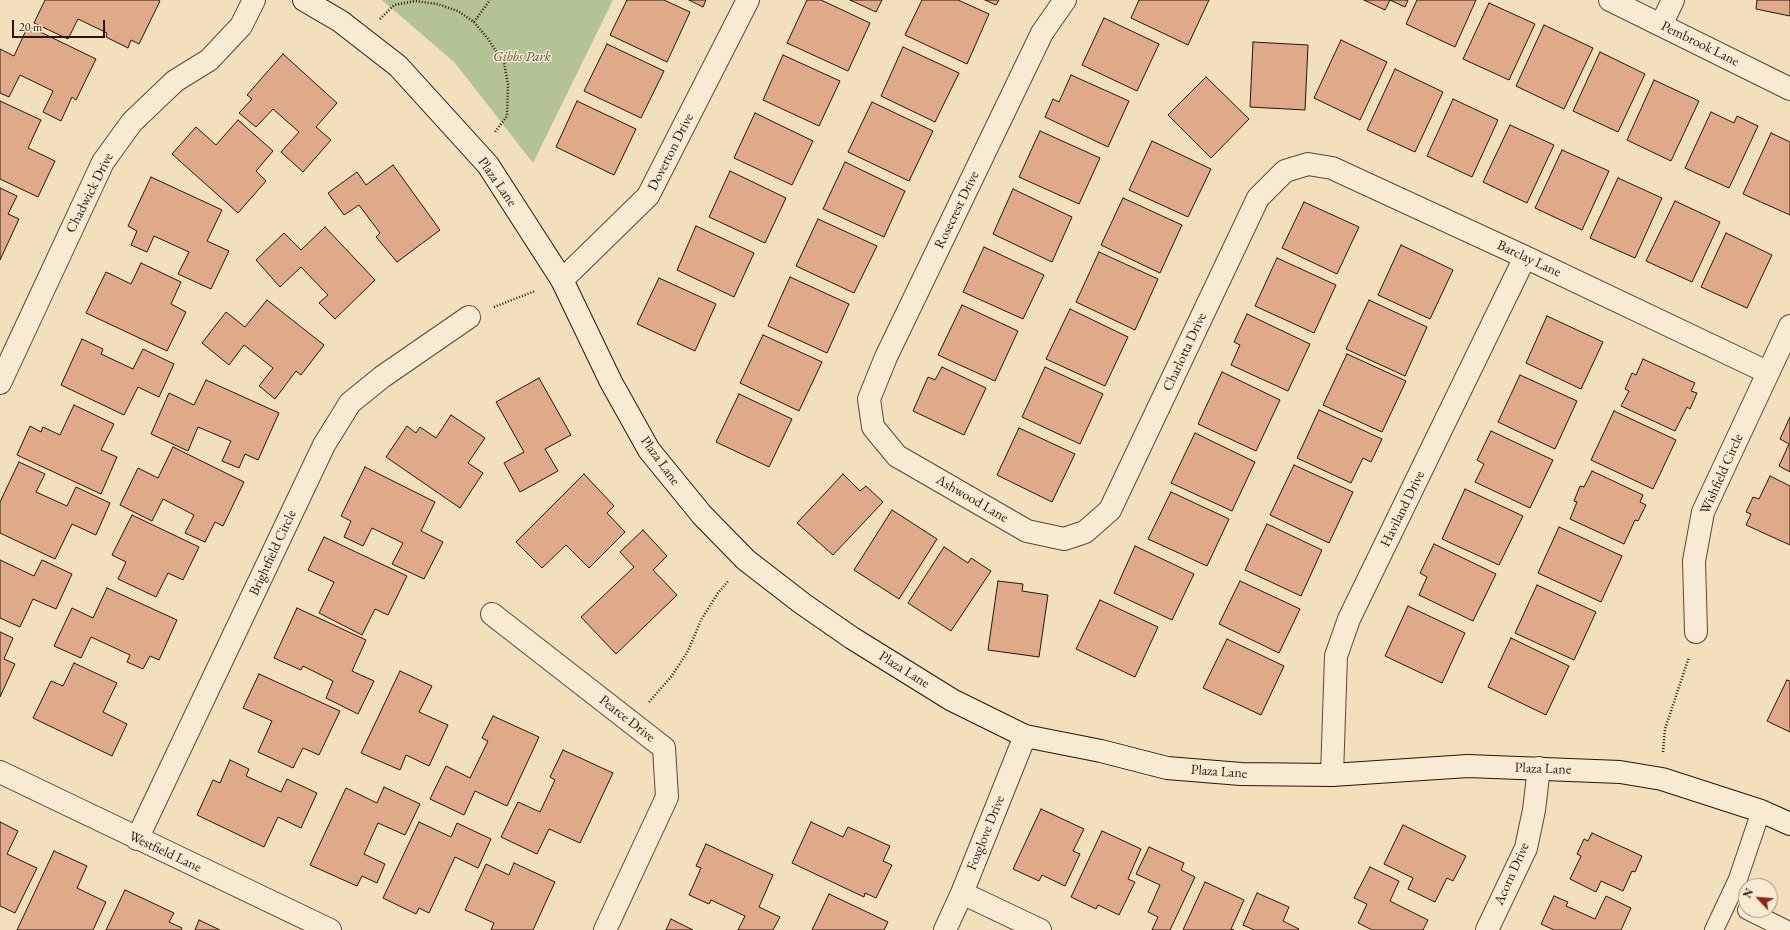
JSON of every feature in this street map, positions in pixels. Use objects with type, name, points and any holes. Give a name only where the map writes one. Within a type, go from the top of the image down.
[{"type":"street","name":"Chadwick Drive","points":[[0,383],[103,162],[132,122],[175,81],[209,60],[241,26],[254,0]]},
{"type":"street","name":"Plaza Lane","points":[[304,0],[340,21],[398,66],[488,165],[562,280],[612,382],[649,450],[702,515],[746,560],[803,604],[952,700],[1025,736],[1101,751],[1167,768],[1241,774],[1332,775],[1468,766],[1620,772],[1662,779],[1761,811],[1790,824]]},
{"type":"street","name":"Doverton Drive","points":[[562,280],[648,196],[748,0]]},
{"type":"street","name":"Rosecrest Drive","points":[[874,427],[869,399],[886,357],[1042,33],[1064,0]]},
{"type":"street","name":"Pembrook Lane","points":[[1610,0],[1790,89]]},
{"type":"street","points":[[1661,25],[1673,0]]},
{"type":"street","name":"Barclay Lane","points":[[1285,171],[1308,164],[1332,168],[1526,257],[1768,372]]},
{"type":"street","name":"Charlotta Drive","points":[[1085,532],[1110,510],[1258,198],[1285,171]]},
{"type":"street","name":"Haviland Drive","points":[[1332,775],[1336,656],[1349,619],[1526,257]]},
{"type":"street","name":"Brightfield Circle","points":[[137,839],[324,445],[350,403],[382,377],[469,317]]},
{"type":"street","name":"Wishfield Circle","points":[[1696,632],[1694,561],[1703,512],[1790,326]]},
{"type":"street","name":"Ashwood Lane","points":[[874,427],[897,456],[1027,531],[1064,539],[1085,532]]},
{"type":"street","name":"Pearce Drive","points":[[492,614],[664,748],[667,797],[605,930]]},
{"type":"street","name":"Foxglove Drive","points":[[945,930],[962,893],[1025,736]]},
{"type":"street","name":"Acorn Drive","points":[[1487,930],[1526,848],[1534,810],[1538,768]]},
{"type":"street","name":"Westfield Lane","points":[[0,772],[137,839],[330,930]]},
{"type":"street","points":[[962,893],[1040,930]]},
{"type":"lane","points":[[1714,930],[1738,880],[1761,811]]},
{"type":"lane","points":[[1728,900],[1738,905]]},
{"type":"lane","points":[[1763,918],[1788,930]]},
{"type":"path","points":[[474,22],[490,0]]},
{"type":"path","points":[[361,37],[394,6],[415,1],[437,4],[458,11],[474,22],[488,39],[504,63],[508,84],[507,116],[478,154]]},
{"type":"path","points":[[469,317],[562,280]]},
{"type":"path","points":[[631,722],[671,676],[688,651],[700,620],[713,600],[746,560]]},
{"type":"path","points":[[1662,779],[1665,729],[1696,632]]},
{"type":"green space","name":"Gibbs Park","points":[[382,0],[613,0],[533,163],[455,63]]},
{"type":"building","points":[[45,0],[160,1],[139,44],[131,40],[128,48],[106,37],[107,33],[78,19],[68,39],[34,23]]},
{"type":"building","points":[[627,0],[664,0],[690,12],[667,62],[610,35]]},
{"type":"building","points":[[689,0],[706,0],[703,7]]},
{"type":"building","points":[[807,0],[821,0],[870,23],[848,71],[787,43]]},
{"type":"building","points":[[850,0],[882,0],[876,12]]},
{"type":"building","points":[[922,0],[958,0],[989,14],[967,64],[905,35]]},
{"type":"building","points":[[985,0],[999,0],[996,5]]},
{"type":"building","points":[[1139,0],[1209,0],[1188,45],[1131,18]]},
{"type":"building","points":[[1364,0],[1390,0],[1385,10]]},
{"type":"building","points":[[1390,0],[1408,0],[1405,7]]},
{"type":"building","points":[[1417,0],[1476,0],[1455,47],[1406,24]]},
{"type":"building","points":[[1757,0],[1790,0],[1790,16],[1756,9]]},
{"type":"building","points":[[1489,3],[1535,24],[1509,80],[1463,59]]},
{"type":"building","points":[[1104,18],[1159,44],[1137,91],[1082,65]]},
{"type":"building","points":[[1544,25],[1593,48],[1564,109],[1516,86]]},
{"type":"building","points":[[28,26],[96,59],[76,100],[72,97],[61,121],[43,112],[53,91],[20,75],[9,97],[0,93],[0,49],[14,56]]},
{"type":"building","points":[[1341,40],[1387,62],[1360,120],[1314,98]]},
{"type":"building","points":[[1253,42],[1308,45],[1305,110],[1250,107]]},
{"type":"building","points":[[607,44],[664,71],[641,118],[584,91]]},
{"type":"building","points":[[903,47],[959,73],[935,122],[881,96]]},
{"type":"building","points":[[1600,52],[1645,74],[1618,132],[1573,111]]},
{"type":"building","points":[[283,54],[337,103],[316,127],[331,140],[303,172],[281,152],[299,132],[273,109],[256,127],[239,113],[252,99],[247,95]]},
{"type":"building","points":[[783,55],[840,81],[819,126],[763,100]]},
{"type":"building","points":[[1395,69],[1443,92],[1415,152],[1367,130]]},
{"type":"building","points":[[1071,75],[1129,101],[1108,147],[1045,117],[1053,99],[1059,102]]},
{"type":"building","points":[[1206,77],[1249,119],[1211,158],[1168,115]]},
{"type":"building","points":[[1654,80],[1699,101],[1671,161],[1627,140]]},
{"type":"building","points":[[1453,99],[1498,120],[1472,177],[1427,156]]},
{"type":"building","points":[[0,101],[41,120],[28,148],[55,161],[38,197],[0,179]]},
{"type":"building","points":[[577,101],[636,129],[614,175],[556,147]]},
{"type":"building","points":[[872,102],[933,131],[909,181],[848,152]]},
{"type":"building","points":[[1711,112],[1734,123],[1737,116],[1758,126],[1729,188],[1685,168]]},
{"type":"building","points":[[755,113],[813,141],[792,185],[734,158]]},
{"type":"building","points":[[238,120],[273,151],[256,171],[266,181],[238,213],[172,154],[196,127],[216,145]]},
{"type":"building","points":[[1510,125],[1554,145],[1527,203],[1483,182]]},
{"type":"building","points":[[1040,131],[1100,158],[1079,204],[1019,177]]},
{"type":"building","points":[[1771,133],[1790,142],[1790,215],[1743,194]]},
{"type":"building","points":[[1152,141],[1211,169],[1188,217],[1129,190]]},
{"type":"building","points":[[1562,150],[1609,171],[1582,230],[1535,208]]},
{"type":"building","points":[[845,162],[905,191],[884,237],[823,209]]},
{"type":"building","points":[[393,165],[440,230],[397,262],[376,237],[380,233],[359,205],[344,215],[328,193],[357,172],[366,185]]},
{"type":"building","points":[[730,171],[786,198],[765,243],[709,217]]},
{"type":"building","points":[[151,177],[222,210],[207,241],[229,251],[211,289],[178,274],[189,252],[154,236],[147,252],[131,245],[137,231],[128,226]]},
{"type":"building","points":[[1618,178],[1662,198],[1635,258],[1590,238]]},
{"type":"building","points":[[0,188],[17,196],[8,214],[19,219],[0,260]]},
{"type":"building","points":[[1013,189],[1072,217],[1052,262],[993,234]]},
{"type":"building","points":[[1123,198],[1182,225],[1160,273],[1101,245]]},
{"type":"building","points":[[1675,201],[1720,222],[1692,282],[1646,261]]},
{"type":"building","points":[[1304,202],[1359,227],[1337,274],[1282,248]]},
{"type":"building","points":[[818,219],[877,246],[854,293],[796,266]]},
{"type":"building","points":[[696,226],[754,253],[734,297],[677,270]]},
{"type":"building","points":[[325,227],[375,280],[335,319],[319,303],[328,295],[301,267],[280,287],[256,260],[284,233],[301,250]]},
{"type":"building","points":[[1726,233],[1772,255],[1747,308],[1701,287]]},
{"type":"building","points":[[1401,245],[1453,270],[1430,319],[1378,295]]},
{"type":"building","points":[[984,247],[1044,275],[1023,319],[963,292]]},
{"type":"building","points":[[1099,252],[1158,279],[1135,330],[1076,302]]},
{"type":"building","points":[[1277,258],[1336,285],[1314,333],[1255,306]]},
{"type":"building","points":[[141,263],[181,282],[171,304],[186,312],[167,351],[86,313],[106,272],[131,284]]},
{"type":"building","points":[[790,277],[849,304],[827,353],[768,326]]},
{"type":"building","points":[[659,278],[716,304],[695,351],[637,324]]},
{"type":"building","points":[[267,300],[324,345],[301,375],[296,371],[275,399],[259,386],[273,368],[244,345],[229,365],[202,343],[226,312],[245,327]]},
{"type":"building","points":[[1369,300],[1427,327],[1405,376],[1346,349]]},
{"type":"building","points":[[962,305],[1018,331],[995,381],[938,355]]},
{"type":"building","points":[[1070,309],[1128,337],[1105,386],[1046,359]]},
{"type":"building","points":[[1247,314],[1310,344],[1288,391],[1231,365],[1240,345],[1234,342]]},
{"type":"building","points":[[1547,316],[1603,342],[1581,389],[1526,363]]},
{"type":"building","points":[[763,335],[822,362],[799,411],[740,383]]},
{"type":"building","points":[[82,339],[103,349],[101,354],[133,369],[143,349],[174,364],[159,397],[138,387],[124,415],[61,385]]},
{"type":"building","points":[[1347,354],[1406,381],[1382,432],[1323,405]]},
{"type":"building","points":[[1643,359],[1695,383],[1691,391],[1697,393],[1690,409],[1687,407],[1675,431],[1621,406],[1629,391],[1625,389],[1632,373],[1636,375]]},
{"type":"building","points":[[942,367],[986,388],[964,435],[913,411],[928,377],[935,380]]},
{"type":"building","points":[[1045,367],[1103,394],[1080,444],[1022,417]]},
{"type":"building","points":[[1222,372],[1280,400],[1256,451],[1198,424]]},
{"type":"building","points":[[1520,375],[1577,401],[1555,449],[1498,422]]},
{"type":"building","points":[[539,378],[571,435],[545,449],[558,471],[520,492],[504,463],[524,452],[496,402]]},
{"type":"building","points":[[206,380],[279,413],[258,460],[245,454],[239,468],[222,461],[231,441],[198,427],[188,451],[151,434],[169,393],[194,405]]},
{"type":"building","points":[[739,394],[792,419],[769,467],[716,442]]},
{"type":"building","points":[[74,405],[114,424],[101,450],[117,457],[101,494],[17,455],[30,426],[41,432],[43,427],[60,435]]},
{"type":"building","points":[[1319,410],[1382,439],[1371,462],[1363,458],[1351,483],[1297,458]]},
{"type":"building","points":[[1614,411],[1676,440],[1653,489],[1591,460]]},
{"type":"building","points":[[451,415],[485,438],[468,463],[483,473],[460,508],[386,457],[407,426],[416,433],[420,427],[436,438]]},
{"type":"building","points":[[1790,417],[1790,472],[1779,466],[1789,444],[1780,439]]},
{"type":"building","points":[[1019,428],[1075,454],[1052,502],[997,475]]},
{"type":"building","points":[[1491,431],[1553,460],[1530,508],[1475,482],[1484,464],[1477,460]]},
{"type":"building","points":[[1195,433],[1255,462],[1232,511],[1171,483]]},
{"type":"building","points":[[173,447],[244,482],[223,526],[215,522],[205,542],[185,533],[194,515],[163,499],[152,521],[120,505],[138,468],[158,478]]},
{"type":"building","points":[[19,462],[45,474],[36,492],[67,506],[76,487],[110,503],[96,535],[72,524],[55,559],[0,533],[0,502]]},
{"type":"building","points":[[1294,465],[1353,492],[1329,543],[1270,515]]},
{"type":"building","points":[[365,467],[435,502],[421,531],[443,542],[424,579],[392,564],[403,543],[372,528],[363,546],[344,537],[351,521],[341,516]]},
{"type":"building","points":[[1592,471],[1643,495],[1640,502],[1646,505],[1638,521],[1635,520],[1624,544],[1570,519],[1577,502],[1574,501],[1580,486],[1584,487]]},
{"type":"building","points":[[584,474],[614,506],[607,513],[625,532],[589,568],[566,545],[542,568],[516,542]]},
{"type":"building","points":[[843,474],[860,491],[866,486],[883,502],[833,555],[797,523]]},
{"type":"building","points":[[1770,476],[1790,486],[1790,545],[1746,525],[1751,514],[1746,512],[1753,497],[1759,499]]},
{"type":"building","points":[[1465,489],[1523,516],[1499,565],[1442,539]]},
{"type":"building","points":[[1171,492],[1229,519],[1207,566],[1148,539]]},
{"type":"building","points":[[892,510],[937,539],[899,599],[854,570]]},
{"type":"building","points":[[132,515],[199,547],[183,580],[168,573],[156,597],[118,579],[126,562],[112,555]]},
{"type":"building","points":[[1267,524],[1322,550],[1301,596],[1245,570]]},
{"type":"building","points":[[1559,527],[1622,556],[1601,602],[1538,573]]},
{"type":"building","points":[[643,530],[667,556],[653,570],[677,595],[616,654],[581,617],[634,567],[620,552]]},
{"type":"building","points":[[324,537],[407,576],[388,615],[375,609],[362,635],[319,613],[334,582],[308,570]]},
{"type":"building","points":[[1434,544],[1496,574],[1473,621],[1419,595],[1427,577],[1420,573]]},
{"type":"building","points":[[1135,546],[1194,574],[1172,620],[1114,593]]},
{"type":"building","points":[[944,547],[968,563],[971,558],[991,571],[951,631],[908,603]]},
{"type":"building","points":[[0,560],[34,576],[42,560],[72,574],[56,609],[33,599],[20,627],[0,618]]},
{"type":"building","points":[[998,581],[1023,584],[1022,591],[1048,595],[1039,657],[988,650]]},
{"type":"building","points":[[1240,581],[1300,609],[1279,653],[1219,624]]},
{"type":"building","points":[[1537,585],[1596,612],[1574,660],[1515,633]]},
{"type":"building","points":[[107,588],[177,620],[159,660],[150,656],[143,669],[127,662],[130,655],[91,637],[81,658],[54,646],[72,608],[93,618]]},
{"type":"building","points":[[1100,600],[1158,627],[1135,677],[1076,649]]},
{"type":"building","points":[[1408,606],[1465,633],[1442,683],[1385,656]]},
{"type":"building","points":[[297,608],[366,640],[352,671],[374,681],[358,714],[326,698],[333,681],[303,666],[301,670],[274,658]]},
{"type":"building","points":[[0,632],[13,638],[4,659],[15,664],[0,697]]},
{"type":"building","points":[[1511,638],[1569,666],[1546,715],[1488,687]]},
{"type":"building","points":[[1227,639],[1284,666],[1261,715],[1203,688]]},
{"type":"building","points":[[74,663],[117,683],[103,712],[127,724],[112,756],[33,718],[51,681],[63,686]]},
{"type":"building","points":[[400,671],[432,686],[419,712],[448,725],[429,766],[406,755],[400,770],[361,753]]},
{"type":"building","points":[[259,674],[340,711],[319,755],[303,748],[293,768],[258,752],[272,721],[243,708]]},
{"type":"building","points":[[1787,680],[1790,681],[1790,732],[1767,721]]},
{"type":"building","points":[[493,716],[539,737],[507,806],[475,791],[464,815],[430,799],[446,766],[470,778],[488,741],[482,738]]},
{"type":"building","points":[[563,750],[613,773],[580,843],[549,829],[537,854],[501,837],[518,802],[540,812],[555,780],[550,777]]},
{"type":"building","points":[[230,760],[249,769],[246,776],[281,792],[287,779],[317,793],[301,828],[278,817],[264,847],[197,815],[213,780],[220,783]]},
{"type":"building","points":[[384,787],[420,804],[405,835],[378,823],[364,854],[385,864],[377,883],[362,876],[357,886],[310,865],[346,788],[377,803]]},
{"type":"building","points":[[1041,809],[1084,829],[1073,851],[1080,854],[1065,886],[1042,875],[1039,881],[1013,869]]},
{"type":"building","points":[[0,822],[18,831],[7,854],[37,868],[15,913],[0,906]]},
{"type":"building","points":[[419,822],[451,837],[457,823],[491,839],[478,868],[455,857],[429,913],[419,908],[416,914],[383,898]]},
{"type":"building","points":[[811,822],[843,837],[848,827],[890,846],[883,861],[892,865],[876,898],[865,893],[864,897],[792,863]]},
{"type":"building","points":[[1403,825],[1466,856],[1453,881],[1447,878],[1435,902],[1408,889],[1413,878],[1384,864]]},
{"type":"building","points":[[1102,831],[1141,849],[1128,879],[1135,882],[1119,915],[1098,905],[1096,909],[1071,897]]},
{"type":"building","points":[[1592,833],[1642,856],[1635,872],[1632,871],[1623,891],[1601,881],[1596,892],[1570,879],[1581,856],[1577,854],[1584,839],[1588,841]]},
{"type":"building","points":[[706,844],[773,875],[759,907],[780,917],[773,930],[738,930],[745,916],[711,900],[709,904],[689,895],[701,868],[696,866]]},
{"type":"building","points":[[1149,847],[1184,863],[1181,870],[1195,877],[1170,930],[1152,930],[1158,917],[1148,912],[1160,885],[1136,874]]},
{"type":"building","points":[[54,851],[87,866],[77,888],[106,902],[93,930],[17,930]]},
{"type":"building","points":[[514,863],[555,882],[533,930],[491,930],[494,923],[465,910],[486,864],[509,875]]},
{"type":"building","points":[[1370,867],[1399,881],[1390,901],[1428,920],[1423,930],[1372,930],[1358,923],[1367,904],[1354,898]]},
{"type":"building","points":[[1205,882],[1244,900],[1231,929],[1234,930],[1183,930]]},
{"type":"building","points":[[125,890],[174,913],[169,922],[182,928],[181,930],[106,930]]},
{"type":"building","points":[[1257,893],[1289,907],[1283,921],[1299,929],[1254,930],[1243,925]]},
{"type":"building","points":[[829,894],[888,922],[884,930],[812,930]]},
{"type":"building","points":[[1554,896],[1568,902],[1566,906],[1595,919],[1606,896],[1631,908],[1621,930],[1554,930],[1541,924]]},
{"type":"building","points":[[671,919],[693,930],[666,930]]},
{"type":"building","points":[[199,920],[220,930],[195,930]]}]
